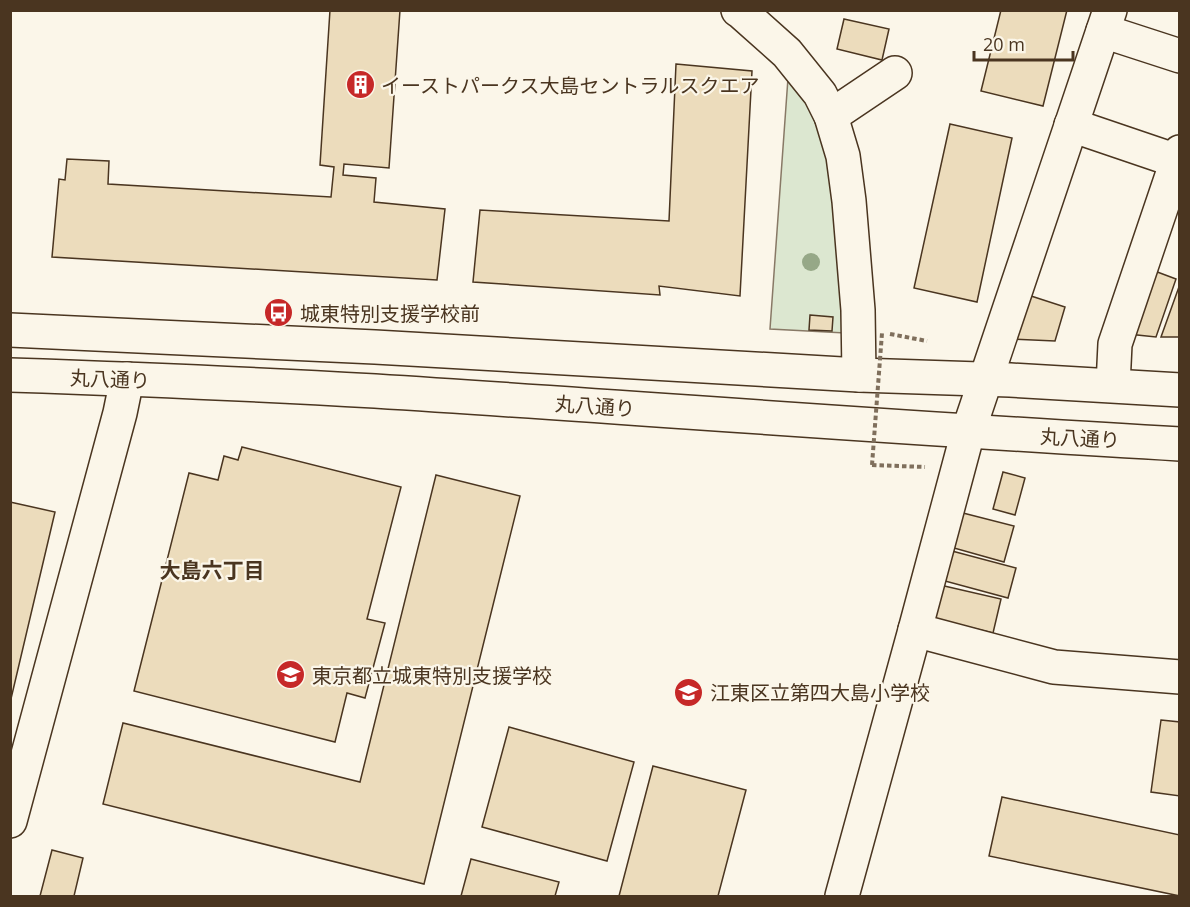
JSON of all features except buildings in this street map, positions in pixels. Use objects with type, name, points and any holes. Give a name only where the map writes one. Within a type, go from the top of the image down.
[{"type":"main road","points":[[738,10],[787,53],[820,94],[831,116],[843,156],[849,201],[858,310],[859,375]]},
{"type":"main road","points":[[842,897],[968,432],[1107,21],[1179,56]]},
{"type":"main road","points":[[831,116],[895,73]]},
{"type":"main road","points":[[1071,125],[1178,156],[1115,344],[1113,385]]},
{"type":"main road","points":[[10,330],[1179,390]]},
{"type":"main road","name":"丸八通り","points":[[10,375],[373,391],[968,432],[1179,444]]},
{"type":"main road","points":[[10,822],[120,413],[127,379]]},
{"type":"main road","points":[[915,630],[1054,667],[1179,677]]},
{"type":"path","points":[[932,342],[882,333],[872,465],[932,467]]},
{"type":"green space","points":[[788,78],[813,110],[825,142],[835,208],[845,333],[770,329]]},
{"type":"place","name":"イーストパークス大島セントラルスクエア","points":[[360,85]]},
{"type":"place","name":"城東特別支援学校前","points":[[279,313]]},
{"type":"place","name":"東京都立城東特別支援学校","points":[[291,675]]},
{"type":"place","name":"江東区立第四大島小学校","points":[[689,692]]},
{"type":"district","name":"大島六丁目","points":[[212,570]]}]
